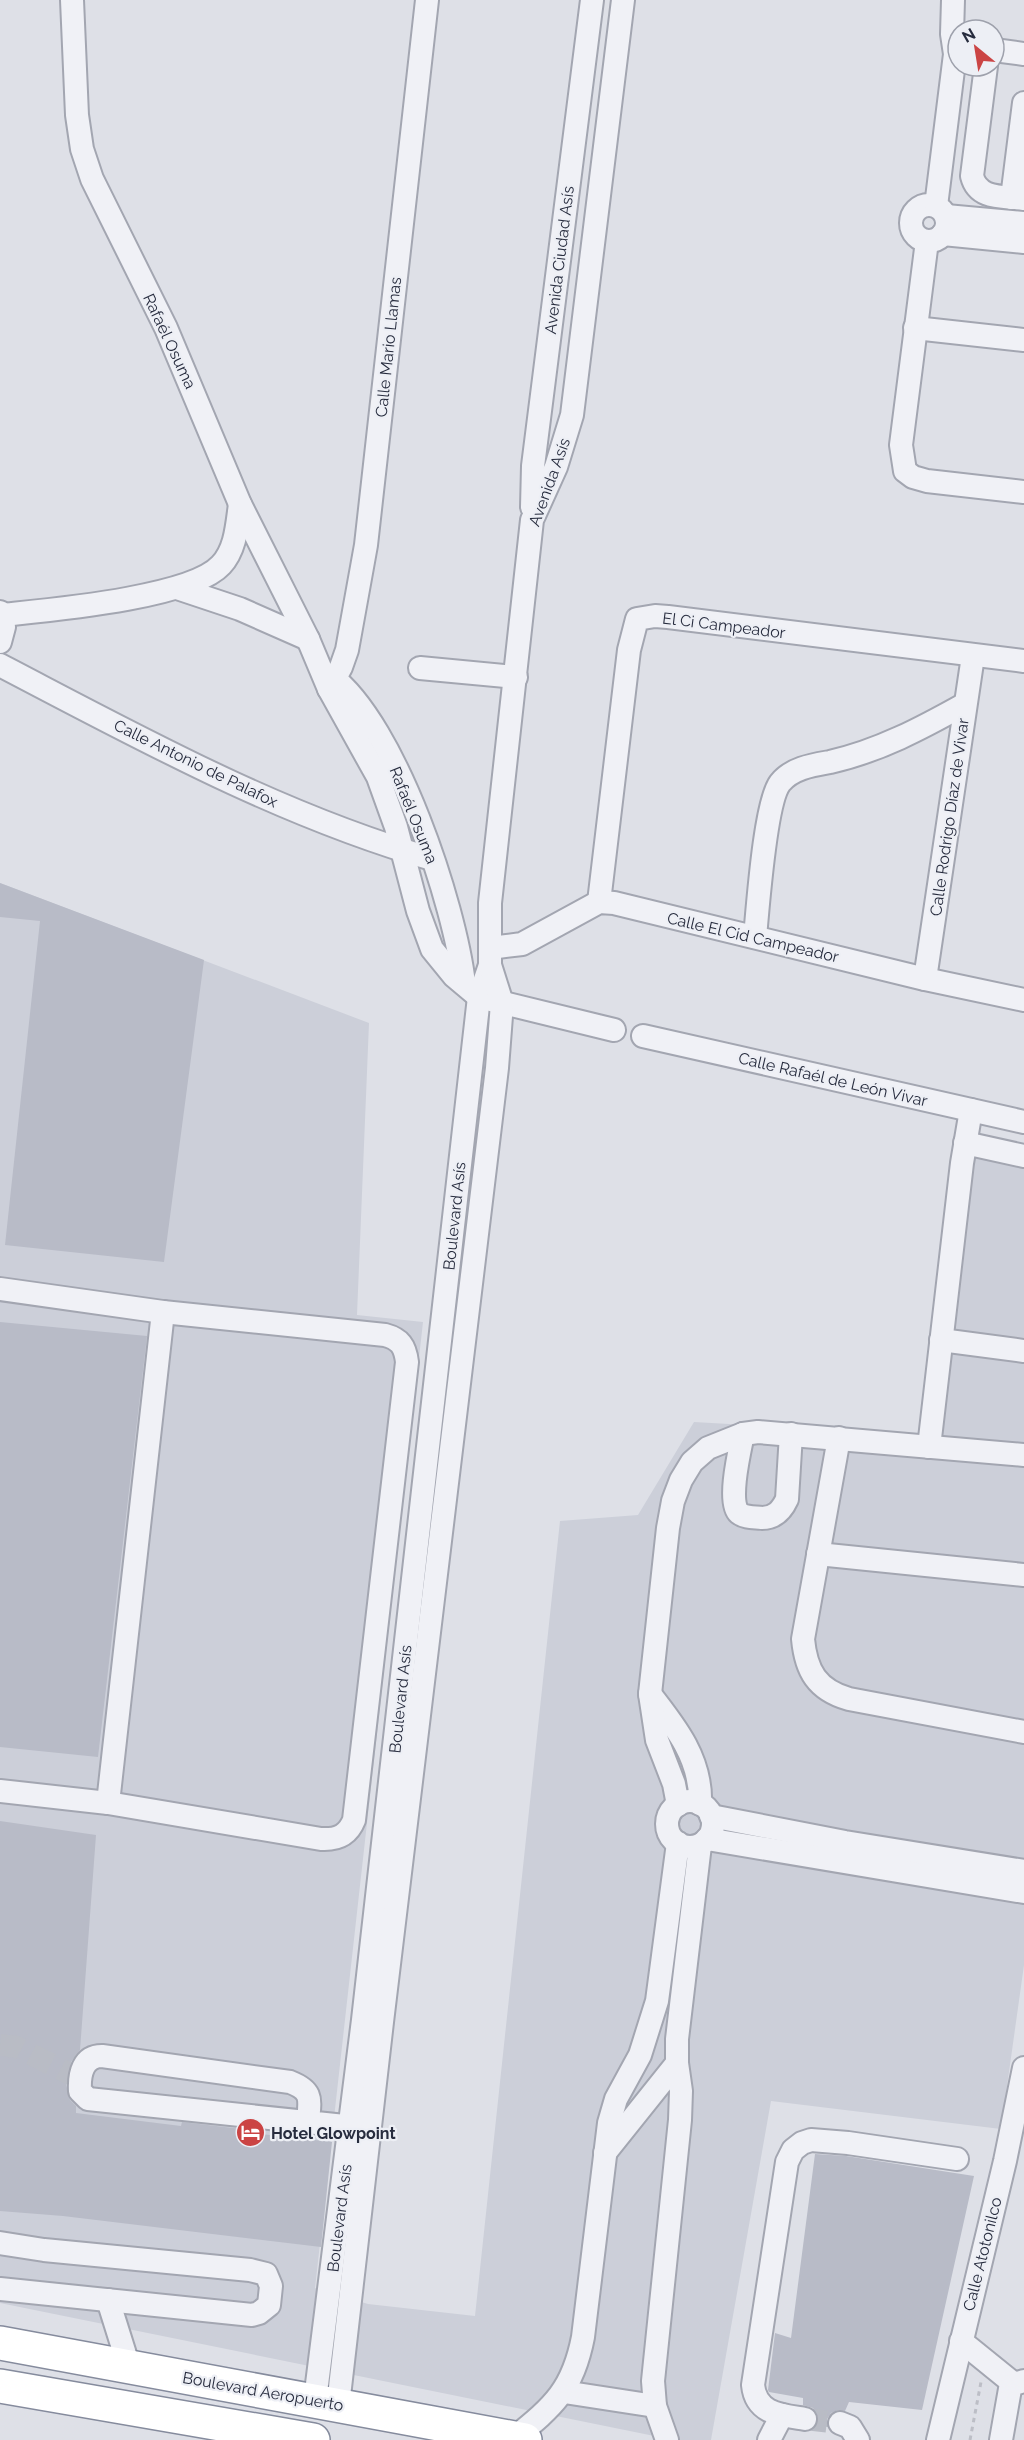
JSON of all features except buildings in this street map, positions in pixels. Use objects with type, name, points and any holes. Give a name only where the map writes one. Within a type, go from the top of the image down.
[{"type":"highway","name":"Boulevard Aeropuerto","points":[[0,2343],[520,2439]]},
{"type":"highway","points":[[0,2386],[305,2439]]},
{"type":"street","name":"Rafaél Osuma","points":[[72,0],[74,77],[82,149],[107,211],[186,374],[240,504],[378,777],[396,827],[418,911],[432,949],[438,958],[472,991]]},
{"type":"street","name":"Calle Mario Llamas","points":[[328,679],[347,650],[366,546],[427,0]]},
{"type":"street","name":"Avenida Ciudad Asís","points":[[532,520],[533,466],[592,0]]},
{"type":"street","name":"Avenida Asís","points":[[502,1003],[490,956],[490,903],[532,520],[556,467],[572,415],[624,0]]},
{"type":"street","points":[[953,0],[953,18]]},
{"type":"street","points":[[1006,52],[1024,54]]},
{"type":"street","points":[[946,53],[940,62],[935,221],[915,328],[901,445],[905,471],[913,477],[927,481],[1024,492]]},
{"type":"street","points":[[984,78],[972,176],[974,186],[982,194],[1018,199],[1024,103]]},
{"type":"street","points":[[935,221],[1024,224]]},
{"type":"street","points":[[935,221],[1024,242]]},
{"type":"street","points":[[915,328],[1024,340]]},
{"type":"street","points":[[0,642],[4,627],[1,614],[74,607],[177,588],[205,577],[220,567],[229,554],[240,504]]},
{"type":"street","points":[[177,588],[240,609],[308,639]]},
{"type":"street","name":"El Ci Campeador","points":[[599,902],[629,650],[637,620],[644,617],[668,617],[1024,661]]},
{"type":"street","name":"Calle Rodrigo Díaz de Vivar","points":[[926,979],[973,656]]},
{"type":"street","name":"Calle Antonio de Palafox","points":[[0,665],[257,796],[401,850],[432,859]]},
{"type":"street","points":[[420,668],[516,677]]},
{"type":"street","name":"Rafaél Osuma","points":[[328,679],[363,711],[396,769],[432,859],[456,931],[472,991]]},
{"type":"street","points":[[755,937],[769,820],[773,799],[780,783],[795,771],[842,759],[895,741],[965,705]]},
{"type":"street","points":[[490,956],[522,944],[599,902]]},
{"type":"street","name":"Calle El Cid Campeador","points":[[599,902],[614,903],[926,979],[1024,1000]]},
{"type":"street","name":"Avenida Asís","points":[[472,991],[490,956]]},
{"type":"street","points":[[472,991],[502,1003],[614,1029]]},
{"type":"street","name":"Boulevard Asís","points":[[327,2402],[406,1735],[441,1334],[457,1187],[472,991]]},
{"type":"street","name":"Boulevard Asís","points":[[406,1735],[465,1335],[502,1003]]},
{"type":"street","name":"Calle Rafaél de León Vivar","points":[[643,1036],[1024,1122]]},
{"type":"street","points":[[929,1447],[965,1143],[971,1110]]},
{"type":"street","points":[[965,1143],[1024,1156]]},
{"type":"street","points":[[457,1187],[483,1188]]},
{"type":"street","points":[[0,1289],[163,1312],[385,1335],[396,1338],[406,1352],[407,1362],[354,1820],[351,1828],[340,1837],[321,1839],[108,1803],[0,1791]]},
{"type":"street","points":[[108,1803],[163,1312]]},
{"type":"street","points":[[441,1334],[465,1335]]},
{"type":"street","points":[[941,1340],[1024,1351]]},
{"type":"street","points":[[696,1808],[698,1773],[691,1755],[679,1732],[650,1694],[668,1528],[681,1480],[692,1462],[708,1448],[743,1434],[791,1434],[1024,1455]]},
{"type":"street","points":[[743,1434],[736,1477],[735,1507],[739,1513],[747,1517],[767,1518],[777,1514],[787,1499],[791,1434]]},
{"type":"street","points":[[839,1438],[803,1639],[805,1658],[811,1673],[821,1686],[835,1695],[849,1699],[1024,1732]]},
{"type":"street","points":[[818,1554],[1024,1575]]},
{"type":"street","points":[[520,2439],[564,2392],[578,2365],[604,2155],[616,2099],[640,2055],[657,2001],[695,1842],[713,1824],[696,1808]]},
{"type":"street","points":[[1024,1871],[843,1852],[695,1842],[672,1838],[668,1824],[669,1817],[696,1808],[843,1852],[1024,1892]]},
{"type":"street","points":[[667,2440],[655,2406],[654,2355],[680,2120],[681,2091],[677,2063],[679,2014],[695,1842]]},
{"type":"street","points":[[308,2121],[310,2101],[308,2094],[304,2089],[290,2082],[102,2056],[90,2058],[83,2066],[80,2091],[88,2098],[360,2128]]},
{"type":"street","points":[[604,2155],[677,2063]]},
{"type":"street","name":"Calle Atotonilco","points":[[938,2440],[1005,2161],[1024,2068]]},
{"type":"street","points":[[805,2419],[782,2415],[762,2407],[757,2402],[753,2385],[786,2169],[793,2150],[802,2143],[818,2140],[957,2159]]},
{"type":"street","points":[[0,2243],[44,2250],[250,2270],[266,2274],[271,2286],[269,2305],[259,2313],[252,2315],[0,2289]]},
{"type":"street","points":[[108,2300],[129,2367]]},
{"type":"street","points":[[961,2342],[1019,2382],[1008,2397],[1001,2440]]},
{"type":"street","points":[[564,2392],[655,2406]]},
{"type":"street","points":[[769,2440],[782,2415]]},
{"type":"street","points":[[840,2423],[850,2427],[858,2440]]},
{"type":"path","points":[[970,2440],[984,2371]]},
{"type":"shaded area","points":[[0,883],[369,1023],[357,1315],[423,1322],[315,2288],[368,2304],[475,2316],[560,1521],[638,1515],[694,1422],[922,1435],[958,1133],[1024,1148],[1024,1965],[1001,2129],[771,2101],[711,2440],[674,2440],[0,2303]]},
{"type":"tunnel","points":[[0,2045],[17,2047],[78,2078]]},
{"type":"tunnel","points":[[805,2419],[840,2423]]},
{"type":"place","name":"Hotel Glowpoint","points":[[250,2133]]}]
